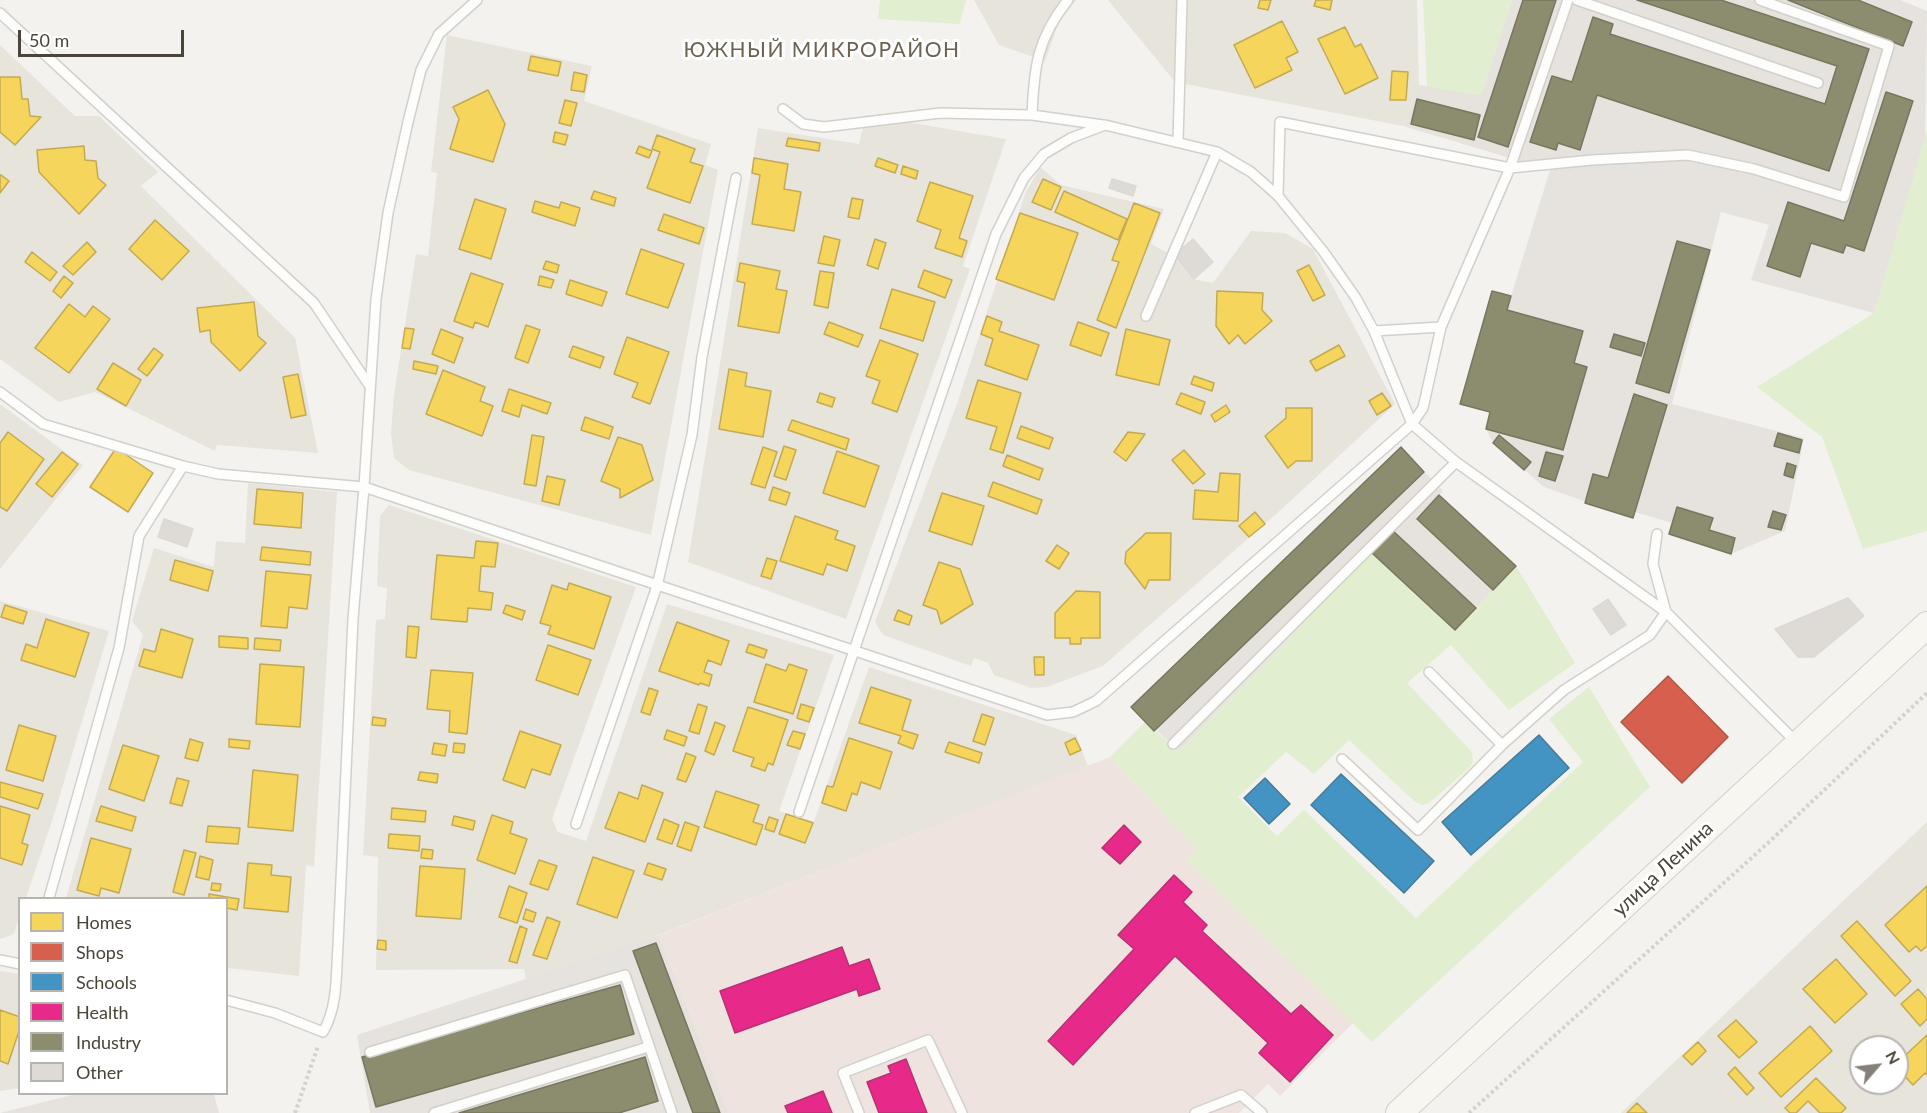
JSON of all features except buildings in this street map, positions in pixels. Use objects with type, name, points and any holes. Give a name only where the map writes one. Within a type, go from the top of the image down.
[{"type":"street","name":"улица Ленина","points":[[1399,1113],[1927,625]]},
{"type":"lane","points":[[228,1001],[275,1013],[323,1032],[330,1021],[335,995],[353,620],[364,487],[369,385],[376,299],[388,213],[420,70],[439,34],[477,0]]},
{"type":"lane","points":[[1032,115],[1034,68],[1050,22],[1068,0]]},
{"type":"lane","points":[[1178,142],[1182,0]]},
{"type":"lane","points":[[0,392],[43,424],[183,466],[218,474],[364,487],[1047,715],[1073,712],[1096,701],[1412,424],[1423,408],[1441,327],[1510,168],[1568,0]]},
{"type":"lane","points":[[1576,0],[1818,83]]},
{"type":"lane","points":[[1278,195],[1280,122],[1510,168],[1592,160],[1688,155],[1754,169],[1844,197],[1889,46],[1760,0]]},
{"type":"lane","points":[[0,13],[314,303],[369,385]]},
{"type":"lane","points":[[783,109],[803,124],[824,128],[940,113],[1032,115],[1105,125],[1217,152],[1251,172],[1278,195],[1350,289],[1374,332],[1412,424],[1456,462],[1666,612],[1798,744]]},
{"type":"lane","points":[[799,812],[996,234],[1024,178],[1044,154],[1071,138],[1105,125]]},
{"type":"lane","points":[[1146,316],[1217,152]]},
{"type":"lane","points":[[576,824],[657,586],[692,435],[702,357],[736,178]]},
{"type":"lane","points":[[1374,332],[1441,327]]},
{"type":"lane","points":[[1173,744],[1456,462]]},
{"type":"lane","points":[[49,897],[119,648],[139,536],[183,466]]},
{"type":"lane","points":[[1342,759],[1419,830],[1502,744],[1583,676],[1650,635],[1666,612],[1653,564],[1657,534]]},
{"type":"lane","points":[[1429,672],[1502,744]]},
{"type":"lane","points":[[0,960],[18,964]]},
{"type":"lane","points":[[370,1052],[625,975],[672,1113]]},
{"type":"lane","points":[[859,1113],[843,1073],[928,1040],[962,1113]]},
{"type":"lane","points":[[434,1113],[648,1047]]},
{"type":"lane","points":[[1195,1113],[1241,1095],[1262,1113]]},
{"type":"path","points":[[1469,1113],[1768,843],[1927,693]]},
{"type":"path","points":[[295,1113],[323,1032]]},
{"type":"shaded area","points":[[974,0],[1077,0],[1062,13],[1045,61],[999,45]]},
{"type":"shaded area","points":[[1108,0],[1417,0],[1419,85],[1403,126],[1175,82]]},
{"type":"shaded area","points":[[1512,0],[1900,0],[1927,11],[1925,141],[1874,313],[1751,280],[1769,225],[1721,212],[1672,404],[1804,438],[1785,531],[1731,554],[1669,534],[1672,523],[1635,512],[1633,518],[1544,487],[1493,443],[1486,429],[1490,412],[1460,404],[1492,291],[1511,296],[1550,170],[1403,126],[1419,85],[1481,95]]},
{"type":"shaded area","points":[[447,35],[592,66],[584,101],[711,144],[705,165],[718,170],[651,535],[409,470],[394,458],[391,434],[394,395],[416,254],[428,256],[437,173],[431,172]]},
{"type":"shaded area","points":[[0,45],[75,116],[99,116],[158,172],[141,186],[295,338],[318,453],[217,445],[215,451],[95,392],[59,402],[0,359]]},
{"type":"shaded area","points":[[866,115],[1006,139],[963,266],[970,269],[846,619],[688,562],[758,128],[859,144]]},
{"type":"shaded area","points":[[1040,167],[1061,185],[1164,209],[1151,244],[1172,255],[1193,279],[1213,283],[1251,231],[1285,233],[1313,249],[1395,404],[1284,507],[1103,666],[1047,687],[1031,688],[994,675],[988,663],[974,658],[971,666],[883,635],[875,622],[958,401],[1025,194]]},
{"type":"shaded area","points":[[0,404],[83,465],[0,569]]},
{"type":"shaded area","points":[[1401,447],[1443,491],[1439,495],[1516,566],[1455,630],[1372,553],[1179,751],[1131,707]]},
{"type":"shaded area","points":[[248,483],[337,492],[314,867],[306,865],[299,976],[228,968],[228,897],[66,897],[143,635],[132,621],[154,548],[214,567],[216,541],[245,543]]},
{"type":"shaded area","points":[[389,505],[636,587],[552,819],[558,832],[586,841],[667,604],[834,655],[779,811],[814,821],[869,667],[1076,735],[1088,766],[635,944],[526,980],[524,969],[376,970],[378,857],[363,855],[376,620],[385,619],[387,588],[377,586],[380,516]]},
{"type":"shaded area","points":[[0,601],[109,631],[54,815],[26,897],[18,897],[18,921],[14,934],[0,939]]},
{"type":"shaded area","points":[[1110,757],[1197,849],[1187,860],[1353,1023],[1280,1096],[1268,1084],[1239,1113],[729,1113],[659,935]]},
{"type":"shaded area","points":[[1927,822],[1927,1113],[1621,1113],[1842,902]]},
{"type":"shaded area","points":[[659,935],[729,1113],[370,1113],[357,1035]]},
{"type":"shaded area","points":[[0,971],[18,974],[18,1088],[0,1091]]},
{"type":"shaded area","points":[[72,1095],[214,1095],[219,1113],[0,1113]]},
{"type":"green space","points":[[880,0],[966,0],[960,24],[878,19]]},
{"type":"green space","points":[[1423,0],[1512,0],[1481,95],[1427,87]]},
{"type":"green space","points":[[1927,129],[1927,531],[1863,549],[1822,437],[1757,387],[1874,313]]},
{"type":"green space","points":[[1372,553],[1455,630],[1516,566],[1575,663],[1509,710],[1451,645],[1407,683],[1472,752],[1473,762],[1470,767],[1429,803],[1423,805],[1414,801],[1349,740],[1314,774],[1286,752],[1238,797],[1277,836],[1304,810],[1416,918],[1583,762],[1549,719],[1589,687],[1650,787],[1372,1042],[1186,859],[1197,849],[1110,757],[1145,722],[1179,751]]},
{"type":"district","name":"ЮЖНЫЙ МИКРОРАЙОН","points":[[822,50]]}]
